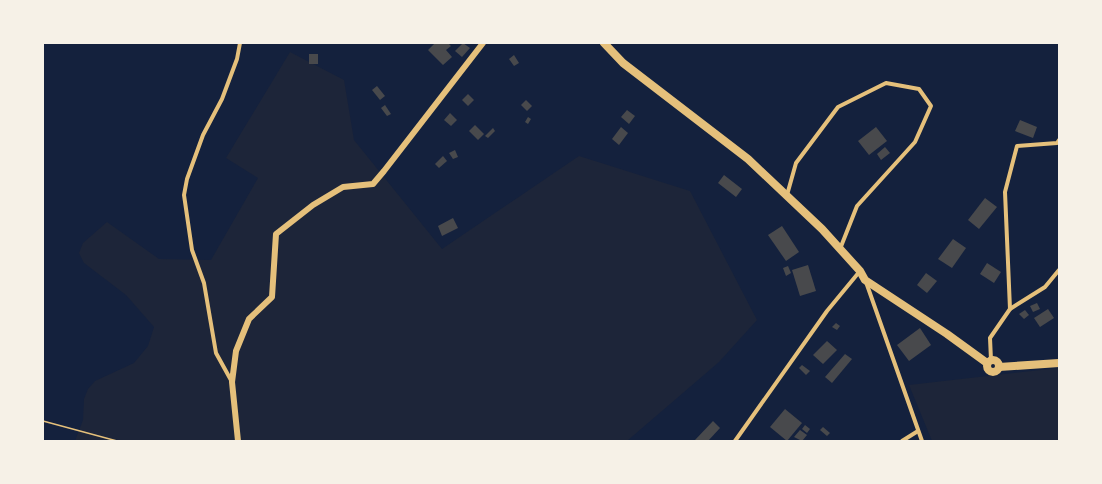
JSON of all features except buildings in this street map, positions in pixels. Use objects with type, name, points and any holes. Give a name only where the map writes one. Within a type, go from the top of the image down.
[{"type":"main road","points":[[604,43],[623,63],[748,159],[787,195],[840,249],[860,271],[865,280],[989,362],[986,368],[992,373],[997,371],[999,367],[1059,363]]},
{"type":"street","points":[[232,382],[216,353],[204,283],[192,250],[184,195],[187,179],[203,135],[222,99],[237,59],[240,43]]},
{"type":"street","points":[[238,441],[232,382],[236,351],[249,319],[272,297],[276,234],[313,205],[343,187],[373,184],[483,43]]},
{"type":"street","points":[[787,195],[796,163],[838,107],[886,83],[919,88],[931,106],[915,142],[857,206],[840,249]]},
{"type":"street","points":[[1010,309],[1005,192],[1017,146],[1057,143],[1059,140]]},
{"type":"street","points":[[989,362],[990,338],[1010,309],[1045,287],[1059,270]]},
{"type":"street","points":[[735,441],[827,311],[860,271]]},
{"type":"street","points":[[865,280],[922,441]]},
{"type":"street","points":[[902,441],[918,431]]},
{"type":"path","points":[[43,421],[117,441]]},
{"type":"shaded area","points":[[290,52],[344,80],[354,140],[442,249],[579,156],[690,191],[757,320],[719,362],[627,441],[75,441],[83,420],[84,399],[88,389],[95,381],[134,363],[148,346],[154,327],[126,295],[84,263],[79,253],[83,243],[107,222],[159,259],[211,260],[258,178],[226,158]]},
{"type":"shaded area","points":[[1059,365],[1059,441],[932,441],[909,385],[1058,368]]}]
